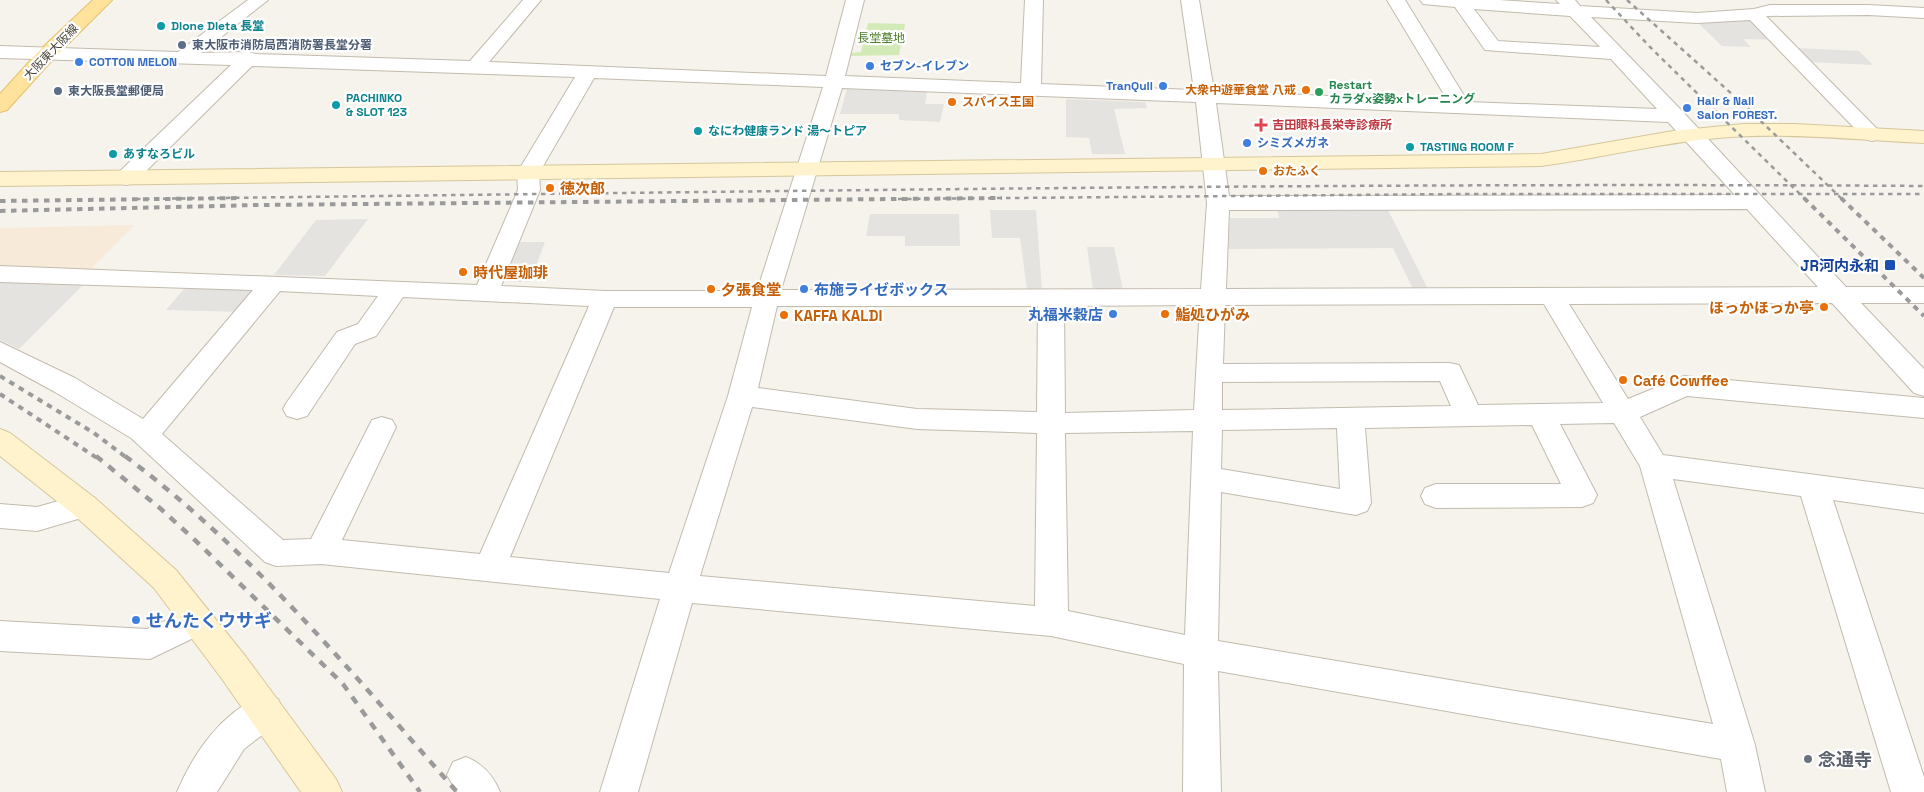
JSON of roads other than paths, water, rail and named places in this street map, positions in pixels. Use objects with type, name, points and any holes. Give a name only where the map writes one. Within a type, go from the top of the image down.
[{"type":"main road","name":"大阪東大阪線","points":[[0,106],[48,53],[103,0]]},
{"type":"street","points":[[184,56],[259,0]]},
{"type":"street","points":[[475,67],[532,0]]},
{"type":"street","points":[[619,792],[680,588],[742,396],[766,300],[834,82],[855,0]]},
{"type":"street","points":[[1031,89],[1034,0]]},
{"type":"street","points":[[1190,0],[1215,165],[1218,203],[1209,373],[1201,653],[1202,792]]},
{"type":"street","points":[[1396,0],[1462,108]]},
{"type":"street","points":[[1430,0],[1570,5],[1697,18],[1754,14],[1770,10],[1826,5],[1924,13]]},
{"type":"street","points":[[1681,0],[1697,18]]},
{"type":"street","points":[[1460,2],[1492,46],[1617,54]]},
{"type":"street","points":[[1570,5],[1693,134],[1838,296],[1924,386]]},
{"type":"street","points":[[1754,14],[1872,135]]},
{"type":"street","points":[[0,52],[249,58],[1676,116]]},
{"type":"street","points":[[126,178],[249,58]]},
{"type":"street","points":[[486,292],[529,190],[528,173],[588,71]]},
{"type":"street","points":[[0,179],[1541,160],[1693,134],[1754,131],[1924,137]]},
{"type":"street","points":[[1218,203],[1752,202]]},
{"type":"street","points":[[0,274],[273,283],[605,299],[1051,299],[1838,296],[1924,294]]},
{"type":"street","points":[[145,435],[273,283]]},
{"type":"street","points":[[297,408],[346,338],[367,330],[395,290]]},
{"type":"street","points":[[1552,296],[1654,465],[1737,745],[1746,792]]},
{"type":"street","points":[[489,569],[605,299]]},
{"type":"street","points":[[1051,299],[1051,622]]},
{"type":"street","points":[[0,352],[65,384],[145,435],[276,553],[321,551],[680,588],[1051,622],[1201,653],[1737,745]]},
{"type":"street","points":[[1209,373],[1449,372],[1469,415]]},
{"type":"street","points":[[742,396],[917,419],[1052,423],[1623,413],[1684,386],[1924,408]]},
{"type":"street","points":[[1436,496],[1582,495],[1541,414]]},
{"type":"street","points":[[1207,478],[1356,502],[1350,417]]},
{"type":"street","points":[[321,551],[382,427]]},
{"type":"street","points":[[0,440],[84,506],[165,579],[234,668],[323,792]]},
{"type":"street","points":[[1654,465],[1924,501]]},
{"type":"street","points":[[1813,486],[1910,792]]},
{"type":"street","points":[[0,516],[37,519],[84,506]]},
{"type":"street","points":[[0,636],[150,644],[196,621]]},
{"type":"street","points":[[196,792],[231,737],[265,711]]},
{"type":"railway","points":[[1606,0],[1650,47],[1791,185]]},
{"type":"railway","points":[[1627,0],[1742,103],[1828,186]]},
{"type":"railway","points":[[136,199],[1477,185],[1791,185]]},
{"type":"railway","points":[[1791,185],[1828,186]]},
{"type":"railway","points":[[1791,185],[1800,194]]},
{"type":"railway","points":[[1828,186],[1924,186]]},
{"type":"railway","points":[[1828,186],[1837,194]]},
{"type":"railway","points":[[898,199],[1460,194],[1800,194]]},
{"type":"railway","points":[[1800,194],[1837,194]]},
{"type":"railway","points":[[1800,194],[1805,199]]},
{"type":"railway","points":[[1837,194],[1924,194]]},
{"type":"railway","points":[[1837,194],[1842,199]]},
{"type":"railway","points":[[0,201],[242,198]]},
{"type":"railway","points":[[0,211],[258,205],[1002,198]]},
{"type":"railway","points":[[1804,198],[1924,316]]},
{"type":"railway","points":[[1841,198],[1924,278]]},
{"type":"railway","points":[[0,376],[94,433],[127,458]]},
{"type":"railway","points":[[0,394],[97,458]]},
{"type":"railway","points":[[96,456],[161,509],[197,542],[343,684],[420,792]]},
{"type":"railway","points":[[125,456],[216,532],[300,615],[457,792]]},
{"type":"place","name":"Dione Dieta 長堂","points":[[161,26]]},
{"type":"place","name":"東大阪市消防局西消防署長堂分署","points":[[182,45]]},
{"type":"place","name":"COTTON MELON","points":[[79,62]]},
{"type":"place","name":"セブン-イレブン","points":[[870,66]]},
{"type":"place","name":"TranQuil","points":[[1163,86]]},
{"type":"place","name":"大衆中遊華食堂 八戒","points":[[1306,90]]},
{"type":"place","name":"東大阪長堂郵便局","points":[[58,91]]},
{"type":"place","name":"Restart カラダx姿勢xトレーニング","points":[[1319,92]]},
{"type":"place","name":"スパイス王国","points":[[952,102]]},
{"type":"place","name":"PACHINKO & SLOT 123","points":[[336,105]]},
{"type":"place","name":"Hair & Nail Salon FOREST.","points":[[1687,108]]},
{"type":"place","name":"吉田眼科長栄寺診療所","points":[[1261,125]]},
{"type":"place","name":"なにわ健康ランド 湯～トピア","points":[[698,131]]},
{"type":"place","name":"シミズメガネ","points":[[1247,143]]},
{"type":"place","name":"TASTING ROOM F","points":[[1410,147]]},
{"type":"place","name":"あすなろビル","points":[[113,154]]},
{"type":"place","name":"おたふく","points":[[1263,171]]},
{"type":"place","name":"徳次郎","points":[[550,188]]},
{"type":"place","name":"JR河内永和","points":[[1890,265]]},
{"type":"place","name":"時代屋珈琲","points":[[463,272]]},
{"type":"place","name":"夕張食堂","points":[[711,289]]},
{"type":"place","name":"布施ライゼボックス","points":[[804,289]]},
{"type":"place","name":"ほっかほっか亭","points":[[1824,307]]},
{"type":"place","name":"丸福米穀店","points":[[1113,314]]},
{"type":"place","name":"鮨処ひがみ","points":[[1165,314]]},
{"type":"place","name":"KAFFA KALDI","points":[[784,315]]},
{"type":"place","name":"Café Cowffee","points":[[1623,380]]},
{"type":"place","name":"せんたくウサギ","points":[[136,620]]},
{"type":"place","name":"念通寺","points":[[1808,759]]},
{"type":"park label","name":"長堂墓地","points":[[881,38]]}]
